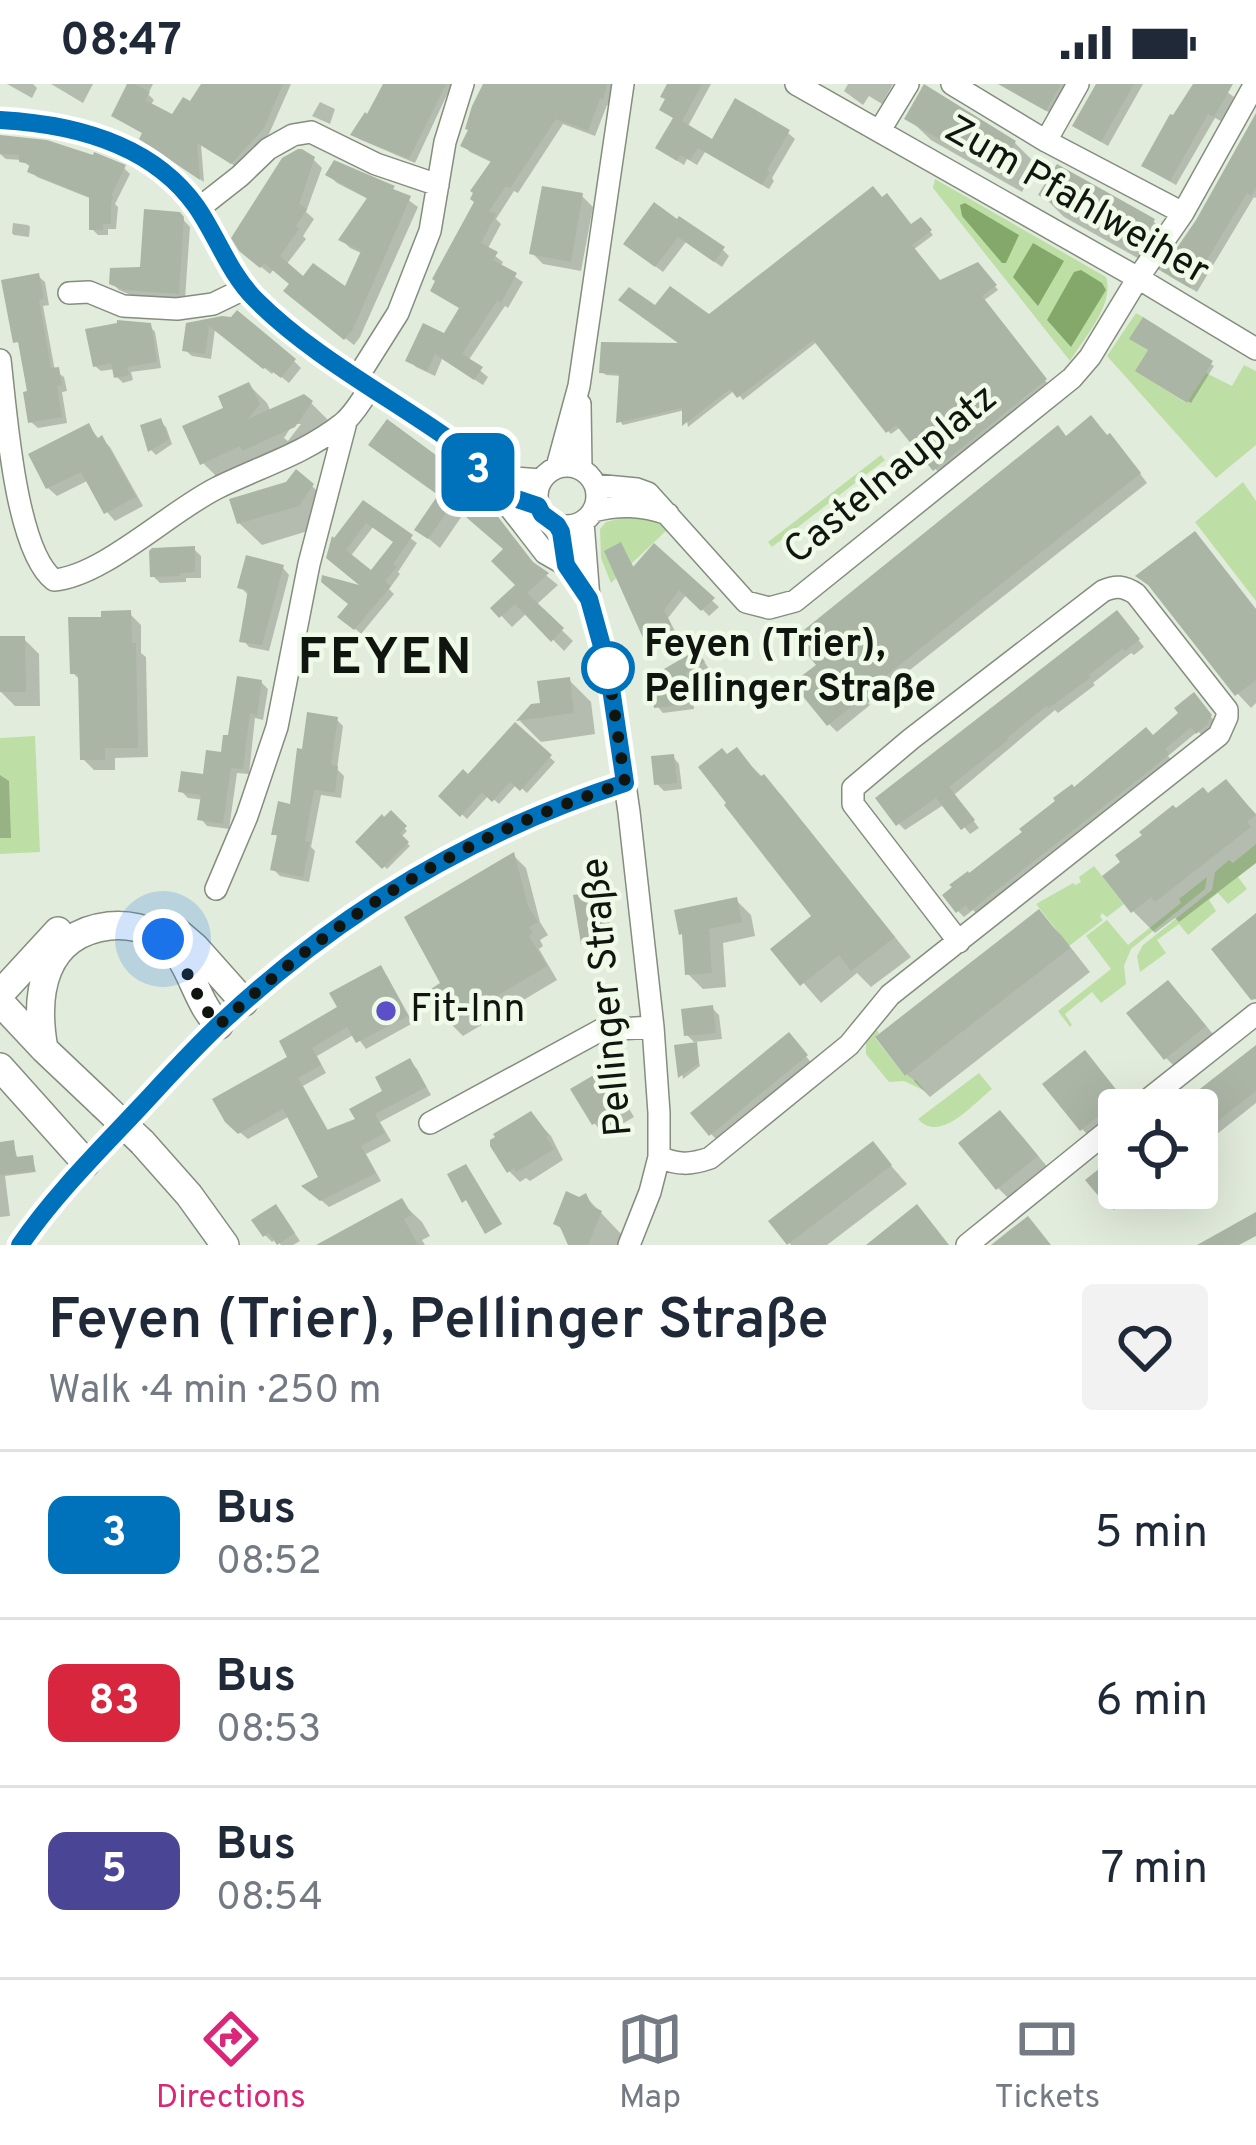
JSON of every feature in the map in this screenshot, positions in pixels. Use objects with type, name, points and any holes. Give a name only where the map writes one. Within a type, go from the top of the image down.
[{"type":"main road","points":[[225,1245],[142,1142],[44,1049],[0,998],[67,922],[86,912],[131,909],[146,912],[180,933],[244,1002]]},
{"type":"main road","points":[[44,1049],[39,1001],[57,953],[85,932],[114,925],[163,939],[181,957],[209,1015],[219,1025]]},
{"type":"main road","points":[[0,1067],[86,1163]]},
{"type":"street","points":[[216,889],[248,816],[277,727],[309,564],[346,422],[398,313],[430,231],[445,142],[463,84]]},
{"type":"street","points":[[623,84],[578,386],[549,474],[537,488],[538,506],[548,521],[566,527],[609,507],[638,506],[669,514]]},
{"type":"street","name":"Zum Pfahlweiher","points":[[796,84],[1256,349]]},
{"type":"street","points":[[880,130],[908,84]]},
{"type":"street","points":[[952,84],[1046,141],[1183,213]]},
{"type":"street","points":[[1046,141],[1078,84]]},
{"type":"street","name":"Castelnauplatz","points":[[588,477],[649,494],[746,602],[770,608],[795,601],[1072,378],[1183,213],[1255,84]]},
{"type":"street","name":"Pellinger Straße","points":[[0,120],[46,122],[96,136],[157,166],[198,209],[246,288],[287,328],[462,451],[506,475],[529,481],[549,474]]},
{"type":"street","points":[[198,209],[268,149],[293,135],[311,132],[376,164],[438,184]]},
{"type":"street","points":[[69,293],[89,292],[123,306],[177,309],[212,304],[246,288]]},
{"type":"street","points":[[0,360],[20,505],[44,573],[53,580],[93,568],[215,489],[293,455],[346,422]]},
{"type":"street","points":[[578,386],[588,477],[597,499],[588,517]]},
{"type":"street","name":"Pellinger Straße","points":[[462,451],[487,484],[538,506]]},
{"type":"street","points":[[293,455],[318,465],[331,479]]},
{"type":"street","points":[[549,474],[573,466],[588,477]]},
{"type":"street","name":"Pellinger Straße","points":[[497,491],[545,553],[566,565]]},
{"type":"street","name":"Pellinger Straße","points":[[588,517],[589,599],[608,668],[625,783],[659,1113],[658,1157],[629,1245]]},
{"type":"street","name":"Pellinger Straße","points":[[557,525],[566,565],[589,599]]},
{"type":"street","points":[[658,1157],[677,1164],[710,1158],[849,1045],[890,995],[958,942],[1219,735],[1227,710],[1136,594],[1125,587],[1103,591],[854,788],[853,804],[958,942]]},
{"type":"street","points":[[20,1245],[86,1163],[219,1025],[353,914],[478,841],[625,783]]},
{"type":"street","points":[[1161,1089],[1256,1014]]},
{"type":"street","points":[[430,1124],[601,1030],[653,1027]]},
{"type":"street","points":[[967,1245],[1098,1139]]},
{"type":"shaded area","points":[[935,179],[1106,277],[1102,309],[1070,361],[933,188]]},
{"type":"shaded area","points":[[965,203],[1019,235],[1006,263],[962,216],[960,205]]},
{"type":"shaded area","points":[[1033,243],[1064,261],[1038,306],[1013,277]]},
{"type":"shaded area","points":[[1081,270],[1106,290],[1071,347],[1047,320],[1074,272]]},
{"type":"shaded area","points":[[1136,313],[1143,317],[1130,339],[1148,350],[1136,371],[1186,403],[1206,373],[1232,386],[1244,365],[1256,371],[1256,445],[1216,478],[1107,356]]},
{"type":"shaded area","points":[[881,455],[885,460],[772,547],[768,542]]},
{"type":"shaded area","points":[[1243,482],[1256,501],[1256,601],[1195,522]]},
{"type":"shaded area","points":[[634,515],[668,529],[611,583],[601,558],[600,529],[606,522]]},
{"type":"shaded area","points":[[35,736],[40,852],[0,854],[0,738]]},
{"type":"shaded area","points":[[1256,844],[1256,863],[1238,877],[1247,889],[1228,904],[1218,893],[1209,900],[1216,911],[1188,935],[1179,924],[1157,940],[1166,953],[1140,972],[1137,956],[1143,945],[1212,890],[1215,872]]},
{"type":"shaded area","points":[[1094,866],[1124,904],[1107,917],[1102,913],[1103,920],[1069,946],[1036,904],[1081,882],[1079,877]]},
{"type":"shaded area","points":[[1207,877],[1205,889],[1131,949],[1124,966],[1126,984],[1101,1003],[1092,992],[1065,1014],[1070,1027],[1058,1011],[1111,969],[1086,936],[1107,920],[1128,945]]},
{"type":"shaded area","points":[[876,1029],[875,1038],[905,1076],[925,1091],[904,1081],[889,1082],[866,1054],[866,1042]]},
{"type":"shaded area","points":[[979,1073],[992,1089],[966,1112],[936,1127],[918,1119]]},
{"type":"building","points":[[127,84],[150,92],[145,100],[172,114],[183,97],[190,101],[201,84],[283,84],[264,128],[231,164],[197,143],[200,180],[139,139],[142,133],[111,116]]},
{"type":"building","points":[[383,84],[446,84],[409,159],[350,135]]},
{"type":"building","points":[[483,84],[607,84],[588,131],[556,119],[489,211],[496,214],[481,243],[498,252],[493,260],[517,273],[501,303],[497,301],[462,354],[483,367],[474,380],[435,354],[427,371],[405,361],[423,323],[444,333],[459,308],[430,291],[474,202],[470,191],[491,161],[460,146]]},
{"type":"building","points":[[667,84],[702,84],[682,121],[712,139],[735,98],[790,130],[762,185],[698,148],[690,160],[680,155],[677,161],[655,148],[673,118],[659,110]]},
{"type":"building","points":[[924,84],[1016,141],[998,172],[904,119]]},
{"type":"building","points":[[998,84],[1061,84],[1046,111]]},
{"type":"building","points":[[1096,84],[1134,84],[1101,142],[1072,126]]},
{"type":"building","points":[[1193,84],[1233,84],[1214,117],[1208,114],[1170,181],[1141,166]]},
{"type":"building","points":[[1256,113],[1256,187],[1251,196],[1247,193],[1190,288],[1161,271],[1196,220]]},
{"type":"building","points":[[0,135],[47,140],[126,165],[111,196],[111,224],[103,224],[103,230],[89,230],[89,197],[27,172],[30,164],[19,162],[19,155],[0,154]]},
{"type":"building","points":[[298,149],[315,157],[299,204],[307,209],[280,256],[303,276],[313,263],[345,286],[361,251],[338,240],[367,198],[325,175],[334,160],[411,196],[344,340],[283,291],[289,284],[264,263],[260,268],[231,238],[282,158]]},
{"type":"building","points":[[1057,164],[1155,219],[1138,251],[1038,195]]},
{"type":"building","points":[[542,186],[583,193],[571,262],[529,254]]},
{"type":"building","points":[[873,186],[882,197],[887,193],[911,224],[921,217],[932,230],[912,245],[940,280],[978,262],[997,285],[982,296],[1047,379],[933,471],[896,425],[886,433],[813,340],[737,398],[730,389],[682,426],[682,408],[616,423],[619,374],[599,373],[601,342],[678,343],[618,300],[629,287],[655,305],[670,286],[709,314]]},
{"type":"building","points":[[654,202],[725,247],[714,262],[678,237],[655,267],[623,244]]},
{"type":"building","points":[[144,209],[180,212],[184,217],[179,294],[124,290],[109,284],[110,268],[140,267]]},
{"type":"building","points":[[39,273],[51,368],[59,367],[62,385],[57,386],[62,417],[28,423],[18,342],[13,343],[1,280]]},
{"type":"building","points":[[237,310],[296,359],[281,378],[209,326],[205,354],[182,351],[186,323],[231,317]]},
{"type":"building","points":[[1143,317],[1213,361],[1187,403],[1135,371],[1148,350],[1129,339]]},
{"type":"building","points":[[117,320],[151,323],[157,362],[127,367],[129,375],[114,378],[111,363],[93,367],[85,329]]},
{"type":"building","points":[[249,382],[260,404],[248,419],[304,394],[313,401],[295,427],[200,465],[182,426],[223,408],[218,396]]},
{"type":"building","points":[[1091,415],[1141,473],[827,726],[792,683],[816,665],[794,638],[1058,425],[1066,436]]},
{"type":"building","points":[[161,418],[169,439],[148,452],[140,425]]},
{"type":"building","points":[[387,419],[482,489],[485,500],[533,562],[549,573],[527,593],[564,628],[551,642],[515,604],[499,618],[490,608],[515,585],[491,561],[503,549],[452,505],[428,539],[414,530],[438,495],[368,445]]},
{"type":"building","points":[[89,423],[97,439],[102,435],[136,497],[104,514],[81,472],[46,489],[28,454]]},
{"type":"building","points":[[296,469],[314,484],[299,506],[237,524],[229,499],[286,482]]},
{"type":"building","points":[[363,500],[413,535],[385,581],[391,586],[354,630],[337,617],[348,604],[321,582],[322,575],[359,585],[326,558],[334,538]],"holes":[[[366,523],[393,542],[371,570],[346,550]]]},
{"type":"building","points":[[1195,531],[1256,609],[1256,680],[1235,696],[1148,585],[1135,576]]},
{"type":"building","points":[[621,542],[633,567],[654,543],[715,598],[701,611],[679,590],[664,610],[671,624],[643,638],[604,551]]},
{"type":"building","points":[[195,546],[195,572],[150,577],[152,548]]},
{"type":"building","points":[[246,555],[284,565],[262,645],[239,642],[248,591],[237,588]]},
{"type":"building","points":[[131,610],[138,748],[105,748],[105,760],[80,760],[78,674],[70,674],[68,617],[101,617],[101,611]]},
{"type":"building","points":[[1117,610],[1140,639],[1046,706],[949,787],[975,820],[961,830],[936,798],[896,826],[875,798]]},
{"type":"building","points":[[0,636],[25,636],[26,692],[0,692]]},
{"type":"building","points":[[697,650],[705,662],[686,673],[689,704],[654,708],[650,677]]},
{"type":"building","points":[[237,676],[262,680],[257,715],[250,713],[243,769],[231,768],[223,824],[197,820],[201,795],[178,792],[181,771],[203,774],[206,750],[221,752]]},
{"type":"building","points":[[570,677],[574,713],[516,721],[531,704],[540,703],[537,681]]},
{"type":"building","points":[[1194,692],[1212,715],[1207,725],[1196,734],[1191,727],[1165,749],[1169,754],[1154,767],[970,911],[966,905],[956,913],[942,895],[952,887],[949,885],[1022,832],[1019,829],[1053,798],[1074,787],[1146,727],[1153,735]]},
{"type":"building","points":[[307,712],[338,717],[331,765],[338,766],[335,793],[314,790],[303,877],[270,870],[278,801],[290,804]]},
{"type":"building","points":[[515,722],[552,755],[520,791],[510,782],[492,802],[482,792],[460,817],[438,796],[463,769],[468,774]]},
{"type":"building","points":[[737,747],[895,937],[851,971],[839,955],[800,986],[770,949],[811,916],[698,767],[722,748],[727,754]]},
{"type":"building","points":[[674,754],[677,783],[654,785],[651,756]]},
{"type":"building","points":[[1226,779],[1256,815],[1247,822],[1251,827],[1155,902],[1151,897],[1131,913],[1102,876],[1120,862],[1115,855],[1173,805],[1176,808],[1203,787],[1208,793]]},
{"type":"building","points":[[391,810],[407,826],[400,833],[409,842],[382,869],[355,842]]},
{"type":"building","points":[[514,852],[528,906],[538,922],[529,927],[533,933],[529,936],[547,966],[448,1025],[428,991],[440,983],[404,917]]},
{"type":"building","points":[[600,891],[608,940],[581,944],[573,895]]},
{"type":"building","points":[[737,897],[742,922],[709,929],[712,973],[685,975],[682,934],[674,910]]},
{"type":"building","points":[[1039,909],[1070,948],[905,1076],[875,1037]]},
{"type":"building","points":[[1256,913],[1256,999],[1251,1000],[1211,949]]},
{"type":"building","points":[[381,965],[408,1016],[356,1043],[347,1027],[312,1048],[321,1065],[298,1078],[327,1130],[355,1119],[349,1109],[382,1091],[375,1077],[410,1058],[426,1087],[375,1114],[385,1133],[361,1146],[376,1173],[320,1201],[301,1186],[318,1177],[283,1109],[238,1134],[212,1099],[287,1057],[279,1041],[337,1007],[329,993]]},
{"type":"building","points":[[1168,980],[1206,1026],[1164,1060],[1126,1013]]},
{"type":"building","points":[[713,1005],[716,1033],[684,1036],[681,1009]]},
{"type":"building","points":[[789,1032],[808,1055],[709,1136],[690,1113]]},
{"type":"building","points":[[697,1042],[699,1063],[678,1078],[674,1045]]},
{"type":"building","points":[[1256,1045],[1256,1091],[1218,1121],[1218,1089],[1200,1089]]},
{"type":"building","points":[[1085,1050],[1116,1089],[1098,1089],[1098,1116],[1080,1131],[1042,1084]]},
{"type":"building","points":[[604,1069],[625,1105],[592,1125],[570,1089]]},
{"type":"building","points":[[1000,1110],[1038,1156],[996,1190],[958,1143]]},
{"type":"building","points":[[531,1111],[554,1149],[507,1173],[490,1140]]},
{"type":"building","points":[[14,1140],[16,1157],[33,1155],[35,1171],[0,1175],[0,1142]]},
{"type":"building","points":[[873,1141],[892,1165],[787,1245],[768,1221]]},
{"type":"building","points":[[466,1164],[502,1224],[485,1234],[447,1174]]},
{"type":"building","points":[[1098,1170],[1098,1195],[1085,1180]]},
{"type":"building","points":[[566,1191],[579,1197],[586,1193],[592,1206],[602,1211],[588,1245],[568,1245],[560,1227],[553,1224]]},
{"type":"building","points":[[402,1198],[412,1215],[404,1219],[418,1245],[316,1245]]},
{"type":"building","points":[[276,1204],[295,1233],[277,1245],[269,1233],[263,1237],[251,1220]]},
{"type":"building","points":[[917,1204],[949,1245],[866,1245]]},
{"type":"building","points":[[1256,1212],[1256,1236],[1239,1245],[1197,1245]]},
{"type":"building","points":[[1028,1216],[1051,1245],[991,1245],[1011,1229]]},
{"type":"bus line","name":"3","points":[[0,120],[46,122],[96,136],[157,166],[198,209],[252,296],[287,328],[450,440],[487,484],[538,506],[557,525],[566,565],[589,599],[608,668],[625,783],[478,841],[425,868],[334,928],[219,1025],[64,1188],[20,1245]]},
{"type":"place","name":"Feyen (Trier), Pellinger Straße","points":[[608,668]]},
{"type":"place","name":"Fit-Inn","points":[[386,1011]]},
{"type":"district","name":"FEYEN","points":[[386,660]]},
{"type":"route","points":[[163,939],[181,957],[209,1015],[219,1025],[334,928],[425,868],[578,798],[625,783],[608,668]]}]
